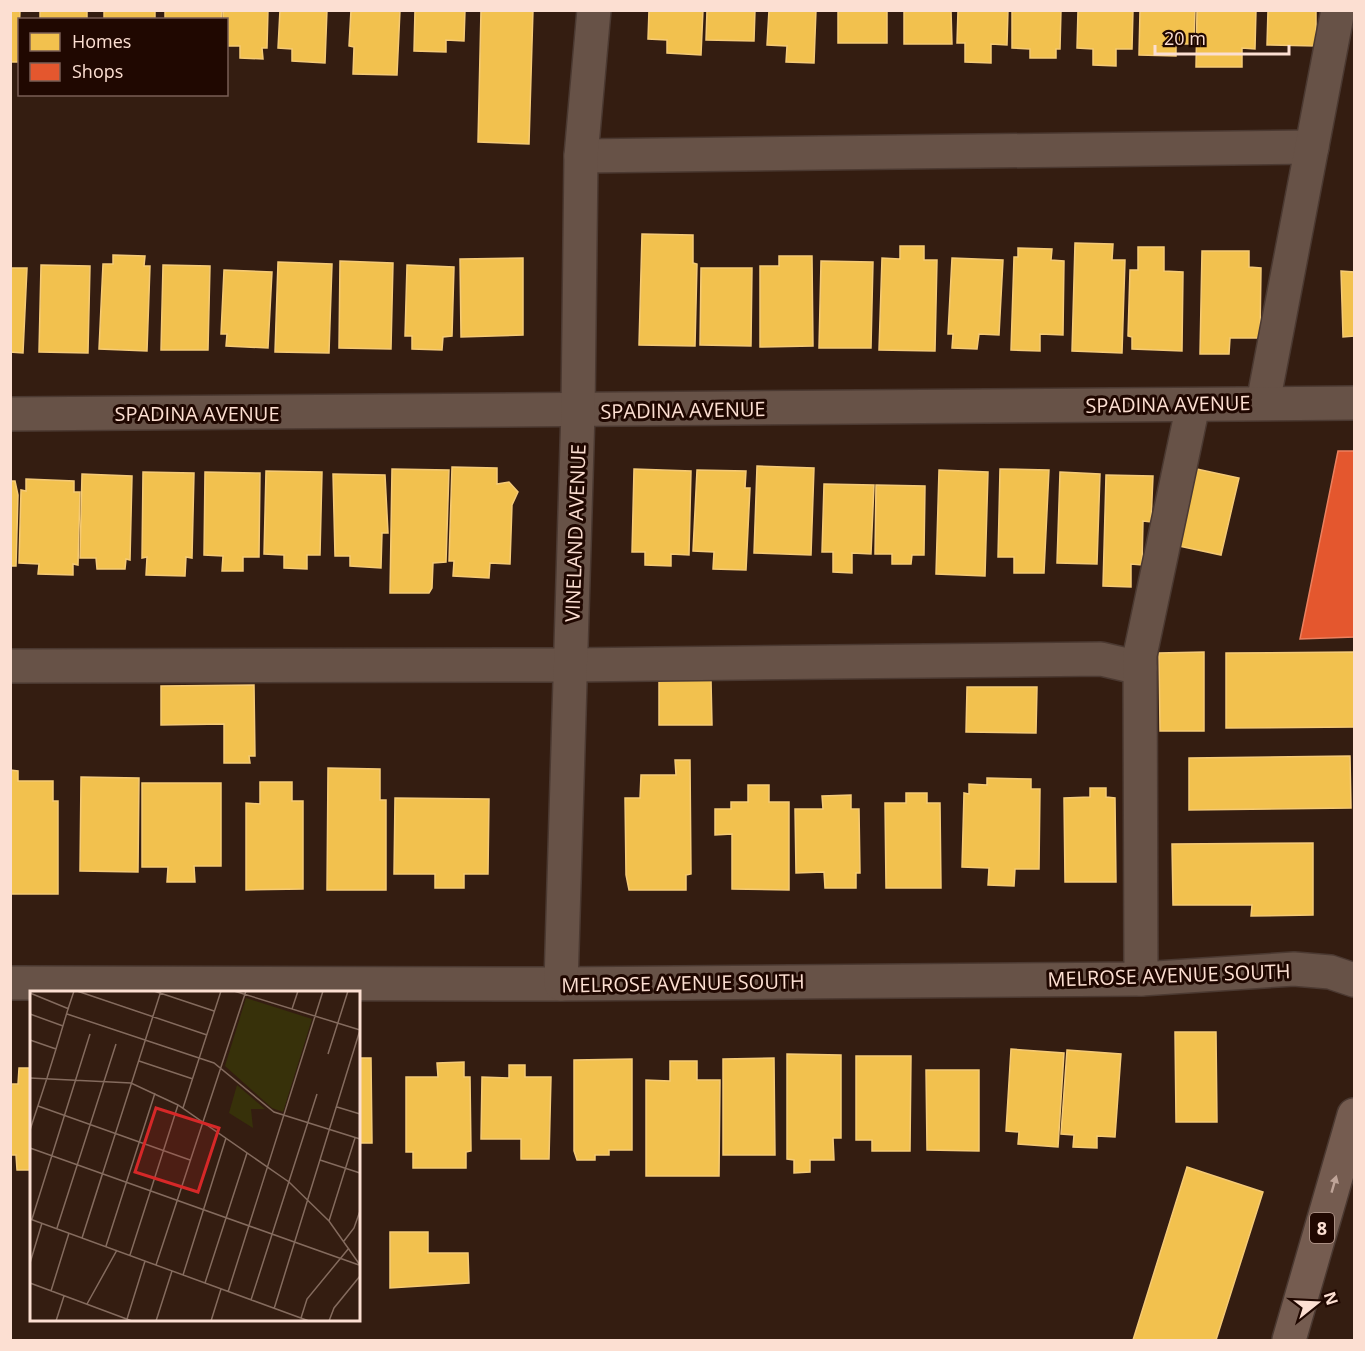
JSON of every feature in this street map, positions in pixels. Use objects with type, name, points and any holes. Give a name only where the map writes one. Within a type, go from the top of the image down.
[{"type":"main road","name":"8","points":[[1288,1341],[1354,1115]]},
{"type":"street","name":"VINELAND AVENUE","points":[[561,984],[578,411],[581,156],[594,10]]},
{"type":"street","points":[[1263,403],[1338,10]]},
{"type":"street","points":[[581,156],[1312,147]]},
{"type":"street","name":"SPADINA AVENUE","points":[[10,414],[1354,403]]},
{"type":"street","points":[[1141,979],[1140,655],[1193,405]]},
{"type":"street","points":[[10,666],[571,665],[1101,659],[1140,668]]},
{"type":"street","name":"MELROSE AVENUE SOUTH","points":[[10,982],[561,984],[1141,979],[1294,969],[1330,972],[1354,980]]},
{"type":"building: Homes","points":[[10,10],[20,10],[18,62],[10,62]]},
{"type":"building: Homes","points":[[40,10],[87,10],[87,18],[40,18]]},
{"type":"building: Homes","points":[[104,10],[155,10],[155,18],[104,18]]},
{"type":"building: Homes","points":[[165,10],[222,10],[221,18],[165,18]]},
{"type":"building: Homes","points":[[223,10],[268,10],[267,48],[262,48],[263,59],[240,58],[240,46],[228,46],[228,18],[223,18]]},
{"type":"building: Homes","points":[[280,10],[327,10],[325,63],[292,61],[292,49],[278,48]]},
{"type":"building: Homes","points":[[351,10],[400,10],[397,75],[353,74],[354,47],[349,46]]},
{"type":"building: Homes","points":[[415,10],[465,10],[464,41],[446,40],[446,52],[414,51]]},
{"type":"building: Homes","points":[[481,10],[533,10],[529,144],[478,142]]},
{"type":"building: Homes","points":[[649,10],[703,10],[701,55],[667,53],[667,40],[648,39]]},
{"type":"building: Homes","points":[[707,10],[755,10],[754,41],[706,40]]},
{"type":"building: Homes","points":[[769,10],[816,10],[814,63],[786,62],[787,46],[767,45]]},
{"type":"building: Homes","points":[[838,10],[887,10],[887,43],[838,43]]},
{"type":"building: Homes","points":[[904,10],[951,10],[952,44],[904,44]]},
{"type":"building: Homes","points":[[958,10],[1008,10],[1007,45],[991,44],[991,63],[965,62],[965,43],[957,43]]},
{"type":"building: Homes","points":[[1012,10],[1061,10],[1060,49],[1056,49],[1056,58],[1030,58],[1030,49],[1012,48]]},
{"type":"building: Homes","points":[[1078,10],[1133,10],[1132,49],[1116,49],[1116,66],[1093,65],[1093,49],[1077,48]]},
{"type":"building: Homes","points":[[1140,10],[1195,10],[1194,44],[1176,44],[1176,56],[1139,55]]},
{"type":"building: Homes","points":[[1197,10],[1256,10],[1255,49],[1242,48],[1242,67],[1196,67]]},
{"type":"building: Homes","points":[[1268,10],[1316,10],[1316,46],[1267,45]]},
{"type":"building: Homes","points":[[642,234],[693,235],[693,263],[697,264],[695,346],[639,345]]},
{"type":"building: Homes","points":[[1075,243],[1113,244],[1112,260],[1125,260],[1122,353],[1072,351]]},
{"type":"building: Homes","points":[[900,246],[924,246],[924,260],[937,260],[935,351],[879,350],[882,258],[900,259]]},
{"type":"building: Homes","points":[[1138,247],[1164,247],[1164,271],[1183,272],[1182,351],[1132,349],[1132,337],[1128,336],[1130,270],[1138,270]]},
{"type":"building: Homes","points":[[1018,248],[1052,249],[1051,260],[1064,261],[1063,335],[1040,334],[1040,351],[1011,350],[1014,257],[1018,257]]},
{"type":"building: Homes","points":[[1202,251],[1249,251],[1249,267],[1261,268],[1260,338],[1230,338],[1229,354],[1200,354]]},
{"type":"building: Homes","points":[[113,255],[145,256],[144,266],[150,266],[147,351],[99,349],[103,264],[113,264]]},
{"type":"building: Homes","points":[[779,256],[812,256],[813,346],[760,347],[760,266],[779,266]]},
{"type":"building: Homes","points":[[523,258],[523,335],[461,337],[460,259]]},
{"type":"building: Homes","points":[[952,258],[1003,260],[999,335],[979,334],[977,349],[952,348],[953,334],[948,334]]},
{"type":"building: Homes","points":[[340,261],[393,263],[391,349],[339,348]]},
{"type":"building: Homes","points":[[821,261],[873,262],[871,348],[819,348]]},
{"type":"building: Homes","points":[[278,262],[332,264],[329,353],[275,352]]},
{"type":"building: Homes","points":[[41,265],[90,266],[88,353],[39,352]]},
{"type":"building: Homes","points":[[163,265],[210,266],[208,350],[161,350]]},
{"type":"building: Homes","points":[[407,265],[454,267],[452,336],[443,337],[442,350],[412,349],[412,336],[405,336]]},
{"type":"building: Homes","points":[[10,268],[27,268],[23,353],[10,352]]},
{"type":"building: Homes","points":[[701,268],[752,268],[751,346],[700,345]]},
{"type":"building: Homes","points":[[224,270],[272,272],[268,348],[226,346],[227,334],[221,334]]},
{"type":"building: Homes","points":[[1341,271],[1354,272],[1354,336],[1343,337]]},
{"type":"building: Homes","points":[[757,466],[814,468],[811,555],[754,553]]},
{"type":"building: Homes","points":[[452,467],[497,468],[497,484],[509,482],[518,492],[512,505],[510,564],[490,563],[489,578],[453,576],[454,561],[449,561]]},
{"type":"building: Homes","points":[[1192,468],[1239,478],[1221,555],[1174,545]]},
{"type":"building: Homes","points":[[392,469],[449,470],[446,562],[433,563],[432,588],[429,593],[390,593]]},
{"type":"building: Homes","points":[[634,469],[691,471],[689,555],[671,554],[671,566],[645,565],[645,552],[632,552]]},
{"type":"building: Homes","points":[[1000,469],[1049,470],[1044,573],[1014,573],[1014,557],[998,557]]},
{"type":"building: Homes","points":[[697,470],[746,471],[745,488],[750,488],[746,570],[713,569],[714,552],[693,551]]},
{"type":"building: Homes","points":[[939,470],[988,472],[985,576],[936,574]]},
{"type":"building: Homes","points":[[266,471],[322,472],[320,555],[307,555],[307,569],[284,568],[284,555],[264,554]]},
{"type":"building: Homes","points":[[143,472],[194,473],[192,558],[186,557],[185,576],[146,575],[147,557],[142,558]]},
{"type":"building: Homes","points":[[205,472],[260,473],[259,557],[243,557],[243,571],[222,571],[223,556],[204,555]]},
{"type":"building: Homes","points":[[1060,472],[1100,474],[1097,564],[1057,563]]},
{"type":"building: Homes","points":[[82,474],[132,476],[130,560],[126,559],[125,569],[97,569],[96,558],[80,558]]},
{"type":"building: Homes","points":[[333,474],[385,475],[388,533],[382,533],[381,568],[350,566],[350,556],[335,556]]},
{"type":"building: Homes","points":[[1106,475],[1153,476],[1151,522],[1143,521],[1142,565],[1131,564],[1131,587],[1103,586]]},
{"type":"building: Homes","points":[[26,479],[74,481],[74,492],[80,492],[78,565],[73,564],[73,575],[38,574],[39,564],[19,563],[21,490],[26,491]]},
{"type":"building: Homes","points":[[10,481],[15,481],[18,495],[16,566],[10,566]]},
{"type":"building: Homes","points":[[824,484],[874,485],[871,554],[852,553],[852,573],[833,572],[833,552],[822,552]]},
{"type":"building: Homes","points":[[876,485],[925,486],[924,555],[912,555],[911,564],[892,564],[892,554],[875,554]]},
{"type":"building: Homes","points":[[1204,652],[1204,731],[1160,731],[1159,653]]},
{"type":"building: Homes","points":[[1354,652],[1354,727],[1226,728],[1226,653]]},
{"type":"building: Homes","points":[[711,680],[712,725],[659,725],[659,681]]},
{"type":"building: Homes","points":[[254,685],[255,756],[249,756],[250,763],[224,763],[224,724],[161,725],[161,686]]},
{"type":"building: Homes","points":[[967,687],[1037,687],[1036,733],[966,732]]},
{"type":"building: Homes","points":[[1350,756],[1351,808],[1189,810],[1189,758]]},
{"type":"building: Homes","points":[[675,760],[690,760],[691,874],[686,875],[686,890],[629,890],[626,875],[625,798],[640,798],[641,775],[676,775]]},
{"type":"building: Homes","points":[[328,768],[380,769],[380,800],[386,800],[386,890],[327,890]]},
{"type":"building: Homes","points":[[10,770],[18,771],[18,781],[53,781],[53,801],[58,801],[58,894],[10,894]]},
{"type":"building: Homes","points":[[81,777],[139,778],[138,872],[80,871]]},
{"type":"building: Homes","points":[[987,778],[1031,779],[1031,789],[1040,789],[1039,869],[1015,869],[1014,886],[988,885],[989,868],[962,867],[964,793],[969,794],[969,784],[987,785]]},
{"type":"building: Homes","points":[[260,782],[292,782],[292,801],[303,801],[303,889],[246,890],[246,803],[260,804]]},
{"type":"building: Homes","points":[[142,783],[221,783],[221,866],[194,866],[195,882],[167,882],[168,867],[142,867]]},
{"type":"building: Homes","points":[[748,785],[769,785],[769,802],[789,802],[789,890],[732,889],[732,834],[715,835],[715,809],[731,809],[731,802],[748,802]]},
{"type":"building: Homes","points":[[1090,788],[1106,788],[1106,797],[1115,798],[1116,882],[1065,882],[1064,798],[1090,797]]},
{"type":"building: Homes","points":[[906,793],[927,793],[927,803],[940,803],[941,888],[886,888],[885,803],[906,803]]},
{"type":"building: Homes","points":[[851,795],[851,809],[859,809],[860,873],[856,873],[856,888],[825,888],[824,872],[796,873],[795,809],[823,809],[822,796]]},
{"type":"building: Homes","points":[[395,798],[489,799],[488,874],[464,874],[464,888],[435,888],[435,874],[394,874]]},
{"type":"building: Homes","points":[[1313,843],[1313,915],[1251,916],[1252,905],[1173,905],[1172,844]]},
{"type":"building: Homes","points":[[1175,1032],[1216,1032],[1217,1122],[1176,1122]]},
{"type":"building: Homes","points":[[1011,1049],[1064,1053],[1058,1147],[1018,1144],[1019,1132],[1006,1131]]},
{"type":"building: Homes","points":[[1067,1050],[1121,1054],[1115,1137],[1097,1136],[1097,1148],[1073,1147],[1074,1135],[1061,1134]]},
{"type":"building: Homes","points":[[787,1054],[841,1055],[841,1138],[833,1138],[834,1160],[810,1160],[810,1172],[794,1173],[794,1160],[787,1159]]},
{"type":"building: Homes","points":[[856,1056],[911,1056],[910,1151],[872,1151],[872,1140],[856,1140]]},
{"type":"building: Homes","points":[[360,1058],[371,1058],[372,1143],[360,1143]]},
{"type":"building: Homes","points":[[774,1058],[775,1155],[723,1155],[723,1059]]},
{"type":"building: Homes","points":[[632,1059],[632,1150],[609,1150],[609,1155],[595,1155],[595,1160],[577,1160],[574,1151],[574,1060]]},
{"type":"building: Homes","points":[[670,1061],[697,1061],[697,1080],[720,1080],[719,1176],[646,1176],[646,1080],[670,1081]]},
{"type":"building: Homes","points":[[464,1062],[464,1077],[470,1077],[471,1151],[466,1152],[466,1168],[413,1168],[413,1152],[406,1152],[406,1077],[438,1077],[437,1063]]},
{"type":"building: Homes","points":[[509,1065],[525,1065],[525,1077],[551,1077],[549,1159],[521,1159],[521,1139],[481,1139],[482,1077],[509,1078]]},
{"type":"building: Homes","points":[[19,1068],[30,1068],[30,1170],[17,1170],[16,1155],[10,1155],[10,1084],[18,1084]]},
{"type":"building: Homes","points":[[926,1070],[979,1070],[979,1151],[927,1150]]},
{"type":"building: Homes","points":[[1187,1167],[1263,1192],[1216,1340],[1133,1340]]},
{"type":"building: Homes","points":[[390,1232],[428,1232],[428,1253],[468,1253],[469,1283],[390,1288]]},
{"type":"building: Shops","points":[[1338,451],[1354,451],[1354,637],[1300,639]]}]
